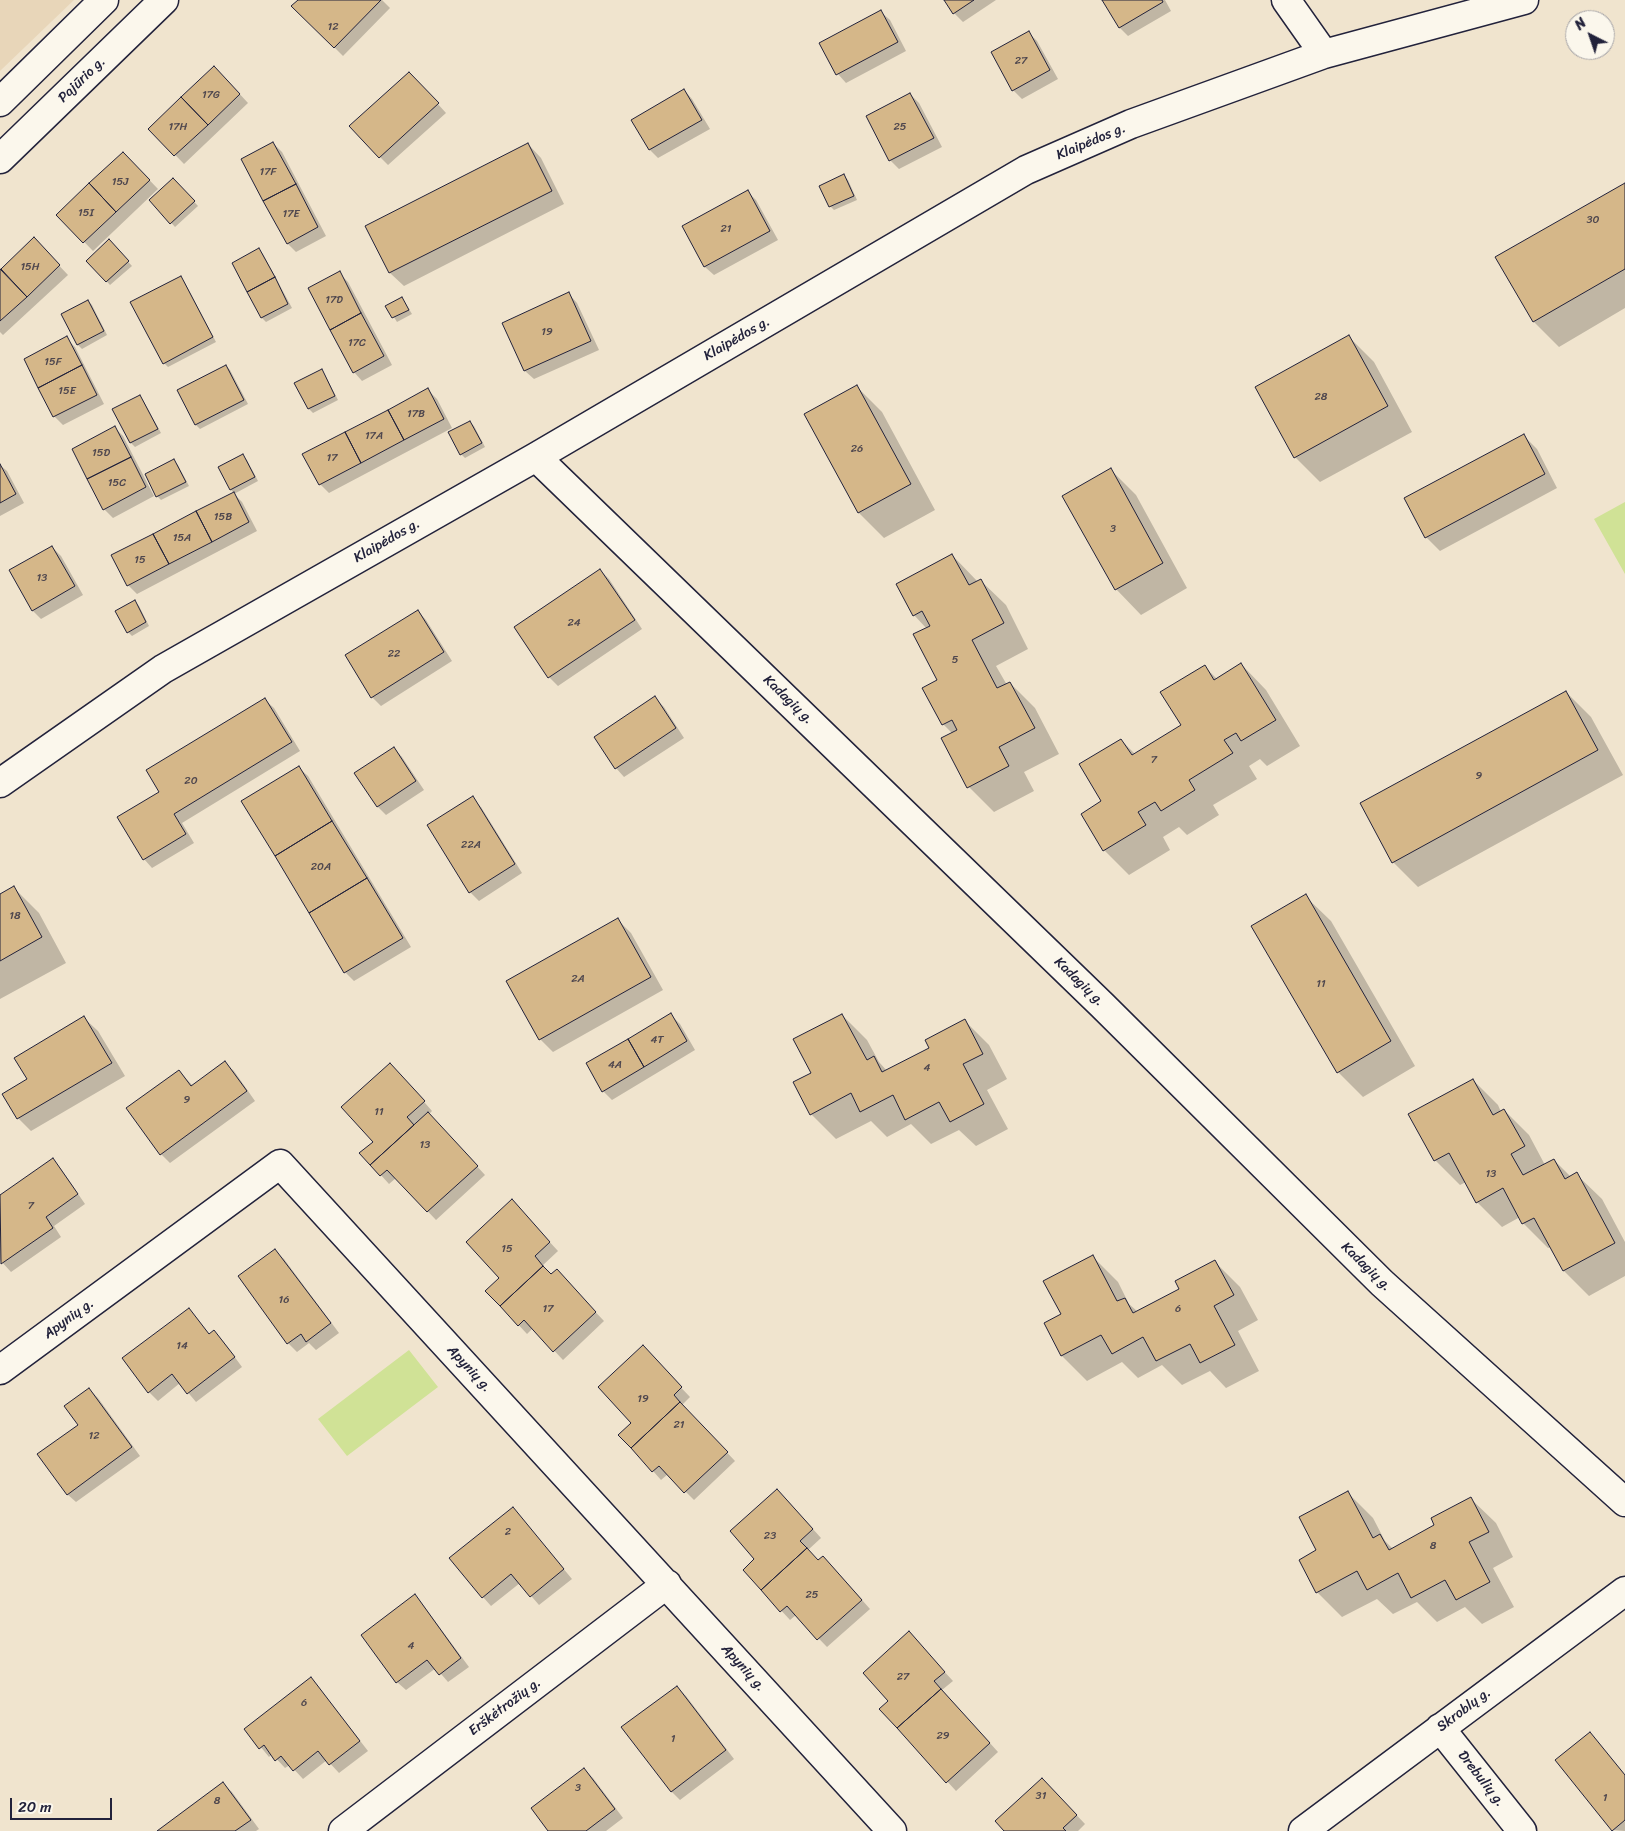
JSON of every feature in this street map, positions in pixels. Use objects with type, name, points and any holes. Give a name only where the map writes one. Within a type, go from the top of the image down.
[{"type":"street","points":[[0,102],[104,0]]},
{"type":"street","name":"Pajūrio g.","points":[[0,159],[164,0]]},
{"type":"street","points":[[1286,0],[1324,54]]},
{"type":"street","name":"Klaipėdos g.","points":[[0,783],[163,669],[536,457],[1026,170],[1131,124],[1324,54],[1524,0]]},
{"type":"street","name":"Kadagių g.","points":[[536,457],[1102,1005],[1382,1283],[1625,1502]]},
{"type":"street","name":"Apynių g.","points":[[0,1370],[280,1164],[892,1831]]},
{"type":"street","name":"Erškėtrožių g.","points":[[343,1831],[667,1584]]},
{"type":"street","name":"Skroblų g.","points":[[1303,1831],[1625,1590]]},
{"type":"street","name":"Drebulių g.","points":[[1440,1728],[1522,1831]]},
{"type":"shaded area","points":[[0,0],[74,0],[0,71]]},
{"type":"green space","points":[[1625,502],[1625,574],[1594,519]]},
{"type":"green space","points":[[409,1350],[438,1387],[347,1456],[318,1419]]},
{"type":"building","points":[[298,0],[381,0],[334,48],[291,6]]},
{"type":"building","points":[[944,0],[974,0],[953,14]]},
{"type":"building","points":[[1102,0],[1162,0],[1163,2],[1119,28]]},
{"type":"building","points":[[881,10],[898,42],[836,75],[819,43]]},
{"type":"building","points":[[1029,31],[1050,70],[1012,91],[991,52]]},
{"type":"building","points":[[214,66],[240,94],[208,125],[181,97]]},
{"type":"building","points":[[409,72],[439,103],[379,158],[349,126]]},
{"type":"building","points":[[684,89],[702,120],[649,150],[631,120]]},
{"type":"building","points":[[910,93],[934,138],[889,161],[866,116]]},
{"type":"building","points":[[181,97],[208,125],[174,156],[148,129]]},
{"type":"building","points":[[273,142],[296,184],[263,201],[241,159]]},
{"type":"building","points":[[528,143],[552,191],[389,273],[365,226]]},
{"type":"building","points":[[123,152],[150,180],[116,212],[89,183]]},
{"type":"building","points":[[844,174],[854,196],[829,207],[819,186]]},
{"type":"building","points":[[173,178],[195,201],[170,224],[149,200]]},
{"type":"building","points":[[89,183],[116,212],[83,243],[56,215]]},
{"type":"building","points":[[1625,183],[1625,269],[1533,322],[1495,257]]},
{"type":"building","points":[[296,184],[318,227],[287,244],[263,201]]},
{"type":"building","points":[[748,190],[770,231],[704,267],[682,226]]},
{"type":"building","points":[[34,237],[60,265],[27,297],[1,269]]},
{"type":"building","points":[[109,239],[129,261],[106,282],[86,261]]},
{"type":"building","points":[[259,248],[275,277],[247,292],[232,263]]},
{"type":"building","points":[[0,269],[27,297],[0,321]]},
{"type":"building","points":[[340,271],[361,313],[330,330],[308,288]]},
{"type":"building","points":[[181,276],[213,337],[163,364],[130,302]]},
{"type":"building","points":[[275,277],[288,304],[261,318],[247,292]]},
{"type":"building","points":[[569,292],[591,341],[524,371],[502,323]]},
{"type":"building","points":[[402,297],[409,310],[392,318],[385,306]]},
{"type":"building","points":[[88,300],[104,331],[77,345],[61,314]]},
{"type":"building","points":[[361,313],[384,356],[353,373],[330,330]]},
{"type":"building","points":[[1349,335],[1388,406],[1294,458],[1255,387]]},
{"type":"building","points":[[67,336],[82,365],[38,388],[24,359]]},
{"type":"building","points":[[82,365],[97,395],[53,417],[38,388]]},
{"type":"building","points":[[226,365],[244,400],[195,425],[177,390]]},
{"type":"building","points":[[322,369],[335,396],[308,409],[294,383]]},
{"type":"building","points":[[857,385],[911,484],[858,513],[804,414]]},
{"type":"building","points":[[428,388],[444,419],[404,440],[388,410]]},
{"type":"building","points":[[140,395],[158,429],[130,443],[112,409]]},
{"type":"building","points":[[388,410],[404,440],[361,463],[345,432]]},
{"type":"building","points":[[470,421],[482,443],[460,455],[448,432]]},
{"type":"building","points":[[115,426],[131,457],[87,479],[72,449]]},
{"type":"building","points":[[345,432],[361,463],[319,485],[302,454]]},
{"type":"building","points":[[1524,434],[1545,474],[1425,538],[1404,498]]},
{"type":"building","points":[[243,454],[255,477],[230,490],[218,467]]},
{"type":"building","points":[[131,457],[146,487],[103,510],[87,479]]},
{"type":"building","points":[[174,459],[186,482],[156,497],[145,474]]},
{"type":"building","points":[[0,464],[16,494],[0,503]]},
{"type":"building","points":[[1111,468],[1163,563],[1115,590],[1062,496]]},
{"type":"building","points":[[234,492],[249,522],[212,542],[196,511]]},
{"type":"building","points":[[196,511],[212,542],[169,564],[153,534]]},
{"type":"building","points":[[153,534],[169,564],[127,586],[111,555]]},
{"type":"building","points":[[52,546],[75,586],[32,611],[9,570]]},
{"type":"building","points":[[952,554],[969,585],[981,579],[1004,623],[972,640],[997,688],[1010,682],[1035,728],[999,747],[1009,766],[967,788],[941,738],[957,730],[952,720],[942,725],[922,688],[937,680],[913,634],[930,626],[922,611],[913,616],[896,584]]},
{"type":"building","points":[[600,569],[635,620],[548,678],[514,627]]},
{"type":"building","points":[[135,600],[146,622],[127,633],[115,611]]},
{"type":"building","points":[[418,610],[444,652],[371,698],[345,655]]},
{"type":"building","points":[[1241,663],[1276,720],[1241,741],[1236,733],[1224,740],[1233,753],[1189,780],[1195,790],[1161,811],[1155,802],[1138,812],[1146,825],[1103,851],[1081,814],[1101,801],[1079,764],[1121,739],[1132,755],[1181,725],[1160,692],[1205,665],[1214,680]]},
{"type":"building","points":[[1566,691],[1598,750],[1392,863],[1360,803]]},
{"type":"building","points":[[655,696],[676,728],[615,769],[594,737]]},
{"type":"building","points":[[265,698],[292,742],[174,814],[186,834],[143,860],[117,817],[159,792],[146,770]]},
{"type":"building","points":[[394,747],[416,781],[377,807],[354,773]]},
{"type":"building","points":[[299,766],[332,821],[275,856],[241,801]]},
{"type":"building","points":[[473,796],[515,864],[469,893],[427,825]]},
{"type":"building","points":[[332,821],[367,878],[309,913],[275,856]]},
{"type":"building","points":[[367,878],[403,938],[344,973],[309,913]]},
{"type":"building","points":[[14,886],[42,937],[0,961],[0,894]]},
{"type":"building","points":[[1306,894],[1391,1041],[1337,1073],[1251,926]]},
{"type":"building","points":[[618,918],[651,977],[539,1040],[506,981]]},
{"type":"building","points":[[671,1013],[687,1041],[644,1067],[628,1039]]},
{"type":"building","points":[[842,1014],[867,1060],[874,1056],[882,1072],[929,1048],[925,1040],[965,1019],[983,1054],[963,1064],[984,1104],[950,1122],[939,1102],[905,1120],[893,1095],[860,1112],[851,1093],[810,1115],[793,1082],[811,1073],[793,1039]]},
{"type":"building","points":[[84,1016],[112,1063],[17,1119],[2,1094],[27,1079],[14,1058]]},
{"type":"building","points":[[628,1039],[644,1067],[602,1092],[586,1063]]},
{"type":"building","points":[[225,1061],[247,1091],[160,1155],[126,1108],[179,1070],[191,1086]]},
{"type":"building","points":[[390,1063],[425,1101],[407,1117],[414,1125],[370,1165],[359,1153],[373,1142],[341,1107]]},
{"type":"building","points":[[1473,1079],[1493,1115],[1504,1109],[1525,1146],[1511,1154],[1523,1175],[1554,1159],[1565,1179],[1577,1172],[1615,1243],[1563,1271],[1534,1218],[1522,1224],[1503,1188],[1476,1203],[1449,1153],[1434,1161],[1408,1114]]},
{"type":"building","points":[[428,1112],[478,1166],[427,1212],[387,1170],[380,1176],[370,1165]]},
{"type":"building","points":[[53,1158],[78,1194],[46,1217],[53,1228],[1,1264],[0,1195]]},
{"type":"building","points":[[512,1199],[550,1242],[535,1256],[543,1266],[500,1306],[485,1291],[499,1278],[466,1242]]},
{"type":"building","points":[[275,1249],[331,1323],[306,1342],[301,1334],[287,1344],[238,1276]]},
{"type":"building","points":[[1093,1255],[1117,1301],[1125,1298],[1133,1313],[1179,1289],[1175,1281],[1215,1260],[1234,1295],[1214,1306],[1235,1345],[1200,1363],[1190,1344],[1156,1361],[1143,1337],[1112,1354],[1101,1335],[1061,1356],[1044,1323],[1061,1314],[1043,1281]]},
{"type":"building","points":[[543,1266],[551,1274],[557,1269],[596,1312],[553,1352],[524,1320],[518,1326],[500,1306]]},
{"type":"building","points":[[189,1308],[209,1334],[214,1330],[235,1357],[187,1394],[172,1374],[148,1393],[122,1358]]},
{"type":"building","points":[[643,1345],[682,1387],[674,1395],[680,1402],[631,1448],[618,1435],[631,1423],[598,1387]]},
{"type":"building","points":[[89,1388],[132,1447],[67,1495],[37,1454],[78,1425],[64,1406]]},
{"type":"building","points":[[680,1402],[728,1452],[684,1493],[659,1466],[652,1472],[631,1448]]},
{"type":"building","points":[[777,1489],[813,1529],[800,1541],[807,1548],[761,1590],[743,1570],[754,1559],[730,1531]]},
{"type":"building","points":[[1348,1491],[1373,1538],[1380,1534],[1389,1550],[1434,1525],[1431,1518],[1471,1497],[1489,1532],[1469,1542],[1490,1582],[1456,1600],[1445,1580],[1411,1598],[1398,1573],[1367,1590],[1357,1571],[1316,1593],[1299,1560],[1316,1550],[1299,1517]]},
{"type":"building","points":[[513,1507],[564,1569],[530,1597],[511,1574],[482,1598],[449,1558]]},
{"type":"building","points":[[807,1548],[818,1560],[823,1556],[862,1600],[817,1640],[787,1606],[780,1612],[761,1590]]},
{"type":"building","points":[[415,1594],[461,1658],[439,1675],[427,1660],[396,1683],[361,1635]]},
{"type":"building","points":[[909,1631],[945,1672],[934,1681],[941,1689],[897,1728],[879,1709],[888,1701],[863,1673]]},
{"type":"building","points":[[311,1677],[360,1741],[329,1765],[318,1751],[293,1771],[281,1756],[275,1761],[264,1745],[259,1749],[244,1729]]},
{"type":"building","points":[[677,1686],[726,1750],[671,1792],[621,1727]]},
{"type":"building","points":[[941,1689],[990,1743],[946,1783],[897,1728]]},
{"type":"building","points":[[1590,1732],[1625,1775],[1625,1820],[1612,1831],[1555,1760]]},
{"type":"building","points":[[584,1768],[615,1809],[586,1831],[548,1831],[531,1808]]},
{"type":"building","points":[[1042,1778],[1077,1815],[1063,1828],[1066,1831],[1004,1831],[995,1821]]},
{"type":"building","points":[[223,1782],[251,1820],[235,1831],[157,1831]]}]
